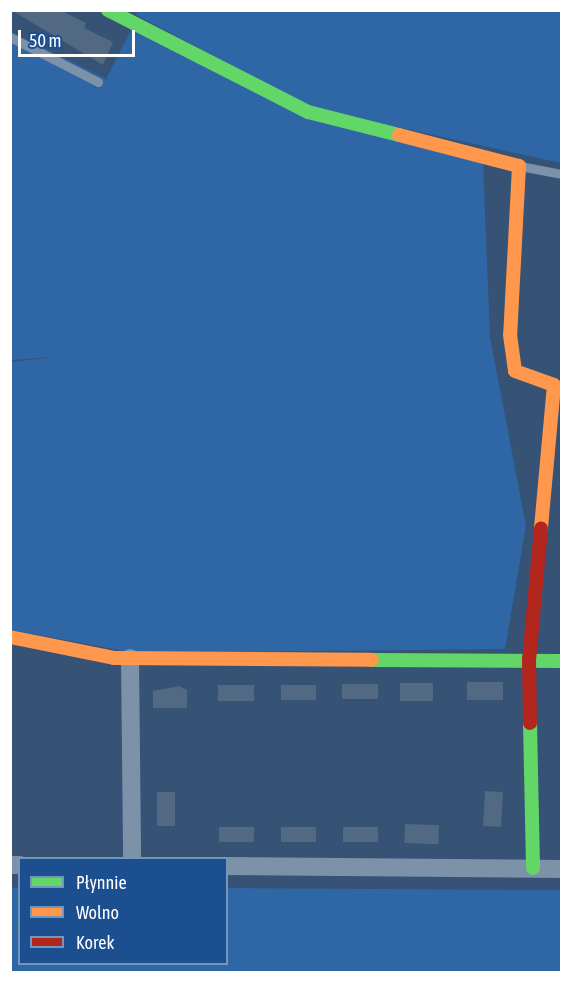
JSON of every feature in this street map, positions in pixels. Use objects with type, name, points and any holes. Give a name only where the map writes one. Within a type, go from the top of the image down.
[{"type":"street","points":[[108,10],[308,112],[519,166],[511,344],[515,371],[557,386],[529,660],[533,868]]},
{"type":"street","points":[[10,637],[130,658],[561,661]]},
{"type":"street","points":[[130,658],[132,857]]},
{"type":"street","points":[[228,866],[561,869]]},
{"type":"lane","points":[[10,37],[98,82]]},
{"type":"lane","points":[[519,166],[561,174]]},
{"type":"shaded area","points":[[137,10],[561,11],[561,163],[314,109],[136,15]]},
{"type":"shaded area","points":[[132,28],[305,116],[483,162],[490,337],[526,526],[505,649],[135,653],[11,630],[11,362],[56,357],[11,360],[10,31],[106,79]]},
{"type":"shaded area","points":[[11,887],[18,888],[18,965],[228,965],[228,888],[561,890],[561,972],[11,972]]},
{"type":"building","points":[[11,10],[60,10],[86,23],[84,28],[113,42],[103,65]]},
{"type":"building","points":[[467,682],[503,682],[503,700],[467,700]]},
{"type":"building","points":[[400,683],[433,683],[433,701],[400,701]]},
{"type":"building","points":[[342,684],[378,684],[378,699],[342,699]]},
{"type":"building","points":[[218,685],[254,685],[254,701],[218,701]]},
{"type":"building","points":[[281,685],[316,685],[316,700],[281,700]]},
{"type":"building","points":[[179,686],[187,690],[187,708],[153,708],[153,691]]},
{"type":"building","points":[[485,791],[503,792],[501,827],[483,826]]},
{"type":"building","points":[[157,792],[175,792],[175,826],[157,826]]},
{"type":"building","points":[[405,824],[439,825],[438,844],[404,843]]},
{"type":"building","points":[[219,827],[254,827],[254,842],[219,842]]},
{"type":"building","points":[[281,827],[316,827],[316,842],[281,842]]},
{"type":"building","points":[[343,827],[378,827],[378,842],[343,842]]},
{"type":"traffic: fast","points":[[108,10],[308,112],[399,135]]},
{"type":"traffic: fast","points":[[372,660],[562,661]]},
{"type":"traffic: fast","points":[[530,723],[533,868]]},
{"type":"traffic: slow","points":[[399,135],[519,166],[510,335],[515,371],[554,385],[541,529]]},
{"type":"traffic: slow","points":[[10,637],[114,658],[372,660]]},
{"type":"traffic: jam","points":[[530,723],[529,660],[541,529]]}]
